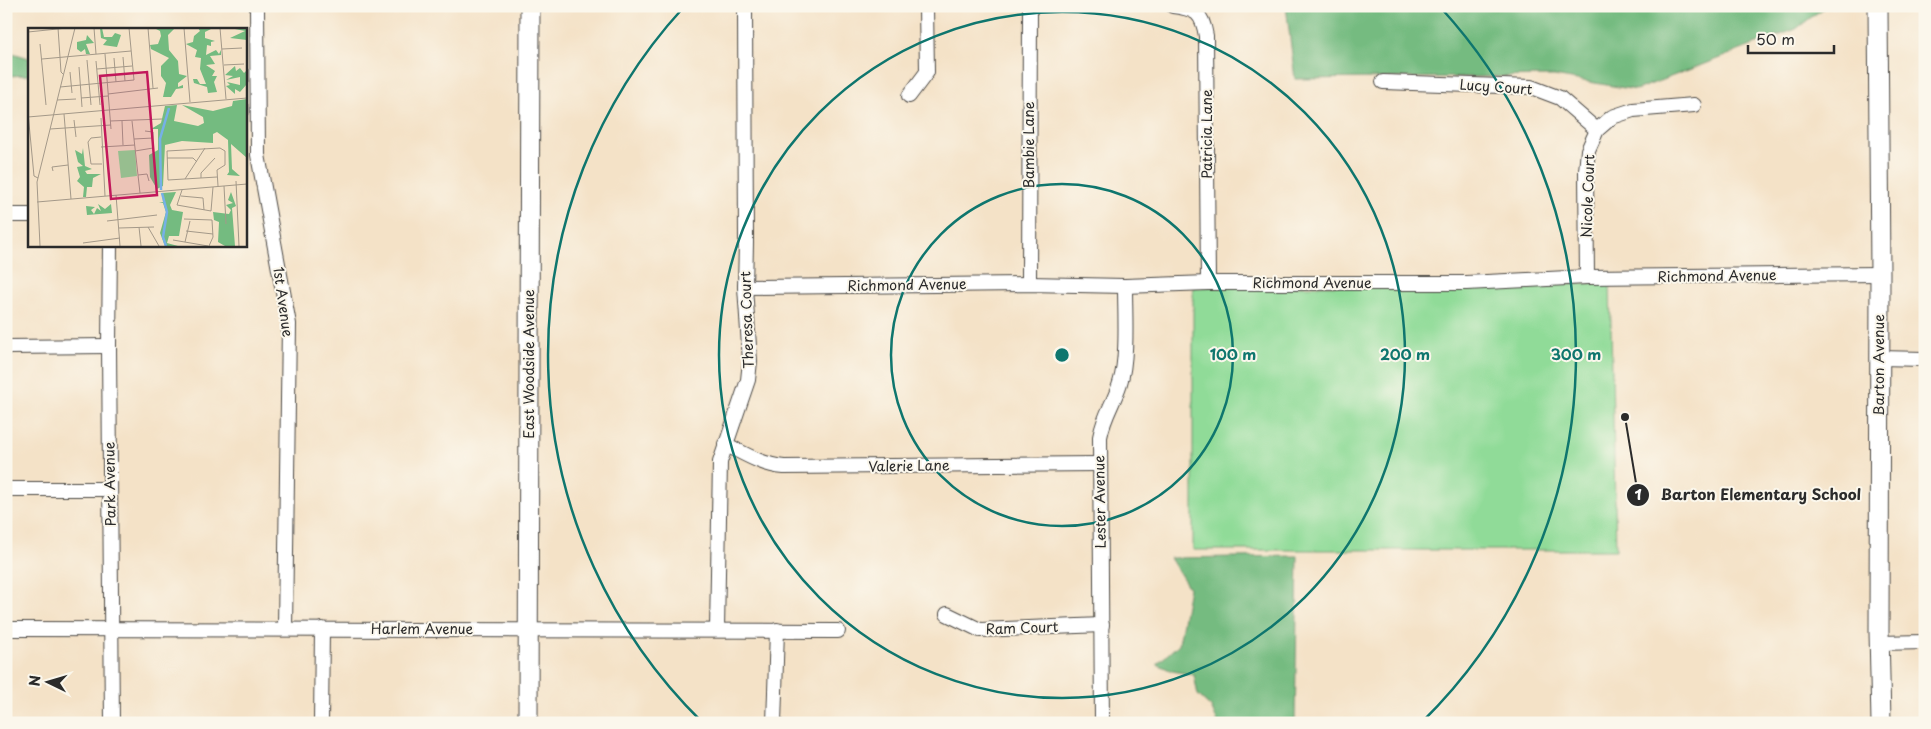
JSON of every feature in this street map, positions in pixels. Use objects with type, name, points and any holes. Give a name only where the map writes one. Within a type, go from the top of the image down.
[{"type":"street","name":"1st Avenue","points":[[257,6],[258,154],[289,324],[285,629]]},
{"type":"street","name":"East Woodside Avenue","points":[[528,723],[530,6]]},
{"type":"street","name":"Theresa Court","points":[[717,630],[720,462],[748,380],[750,362],[745,287],[745,6]]},
{"type":"street","points":[[909,96],[927,72],[926,6]]},
{"type":"street","name":"Bambie Lane","points":[[1029,284],[1030,6]]},
{"type":"street","name":"Patricia Lane","points":[[1173,6],[1191,9],[1200,15],[1206,36],[1208,283]]},
{"type":"street","name":"Barton Avenue","points":[[1878,6],[1880,274],[1879,643],[1881,723]]},
{"type":"street","name":"Lucy Court","points":[[1383,82],[1531,88],[1560,98],[1597,130]]},
{"type":"street","points":[[1597,130],[1612,117],[1633,110],[1694,105]]},
{"type":"street","name":"Nicole Court","points":[[1586,277],[1586,171],[1588,150],[1597,130]]},
{"type":"street","points":[[6,215],[28,215]]},
{"type":"street","name":"Park Avenue","points":[[110,246],[108,346],[112,723]]},
{"type":"street","name":"Richmond Avenue","points":[[745,287],[1029,284],[1126,286],[1208,283],[1466,284],[1586,277],[1880,274]]},
{"type":"street","name":"Lester Avenue","points":[[1102,723],[1100,437],[1102,423],[1118,388],[1123,368],[1126,286]]},
{"type":"street","points":[[6,347],[108,346]]},
{"type":"street","points":[[1879,358],[1925,359]]},
{"type":"street","name":"Valerie Lane","points":[[725,444],[771,466],[784,467],[1099,464]]},
{"type":"street","points":[[6,489],[110,489]]},
{"type":"street","name":"Ram Court","points":[[947,614],[980,630],[1102,625]]},
{"type":"street","name":"Harlem Avenue","points":[[6,629],[838,631]]},
{"type":"street","points":[[321,723],[322,629]]},
{"type":"street","points":[[774,723],[777,630]]},
{"type":"street","points":[[1879,643],[1925,642]]},
{"type":"green space","points":[[1286,6],[1826,6],[1796,29],[1636,90],[1554,76],[1295,79]]},
{"type":"green space","points":[[6,51],[28,58],[28,75],[6,76]]},
{"type":"green space","points":[[1610,283],[1616,550],[1193,550],[1193,287]]},
{"type":"green space","points":[[1298,556],[1295,723],[1218,723],[1211,707],[1198,695],[1194,675],[1172,671],[1157,664],[1179,644],[1189,588],[1170,558]]},
{"type":"place","name":"Barton Elementary School","points":[[1625,417]]}]
